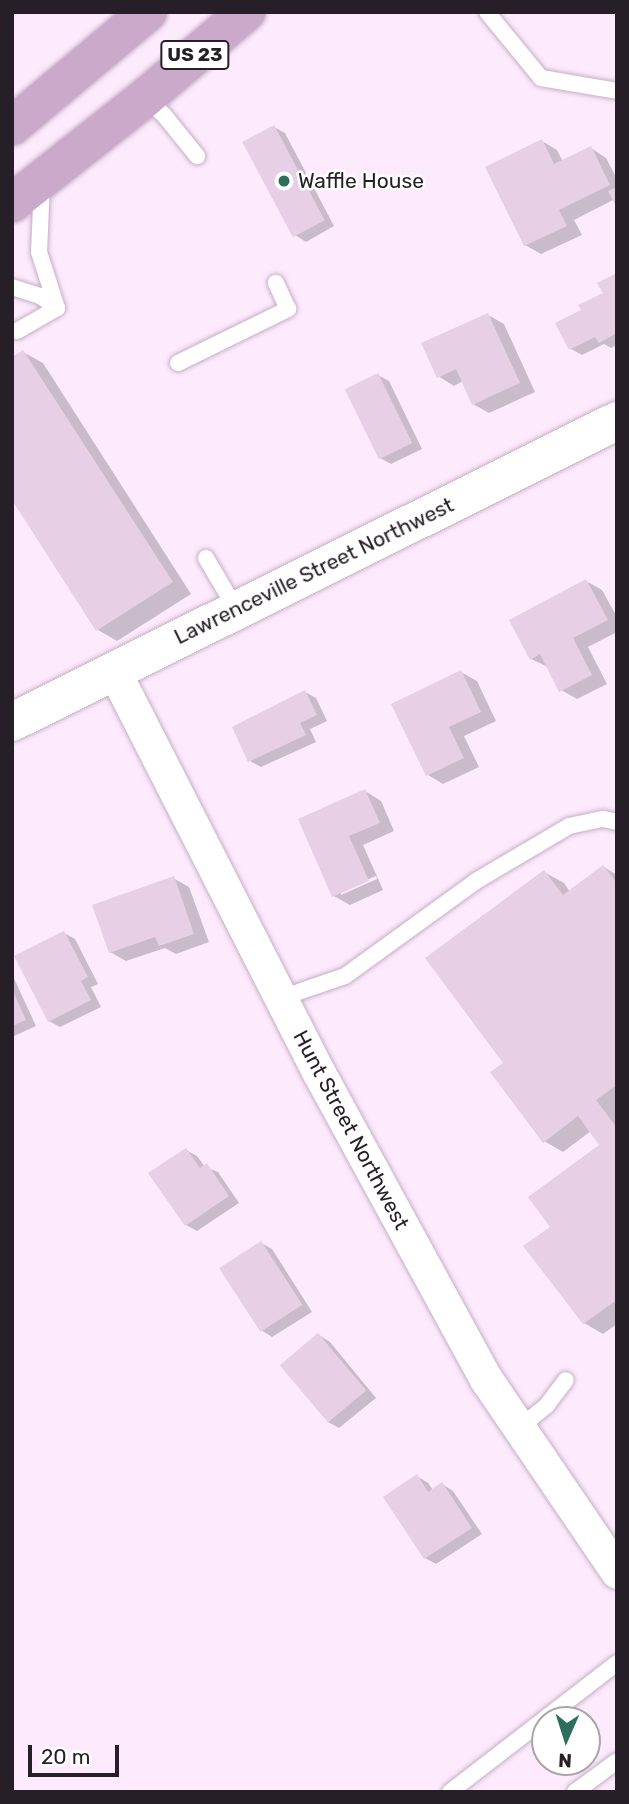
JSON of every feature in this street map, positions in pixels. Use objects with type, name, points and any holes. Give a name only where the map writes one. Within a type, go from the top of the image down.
[{"type":"main road","name":"US 23","points":[[12,126],[148,12]]},
{"type":"main road","name":"US 23","points":[[12,203],[145,98],[246,12]]},
{"type":"street","name":"Lawrenceville Street Northwest","points":[[12,722],[236,608],[617,421]]},
{"type":"street","name":"Hunt Street Northwest","points":[[114,671],[281,998],[486,1379],[616,1570]]},
{"type":"lane","points":[[487,12],[541,78],[617,91]]},
{"type":"lane","points":[[145,98],[164,115],[197,156]]},
{"type":"lane","points":[[42,179],[43,218],[39,252],[57,308]]},
{"type":"lane","points":[[178,363],[288,309],[276,284]]},
{"type":"lane","points":[[12,287],[40,296],[57,308]]},
{"type":"lane","points":[[17,331],[57,308]]},
{"type":"lane","points":[[206,558],[236,608]]},
{"type":"lane","points":[[281,998],[345,976],[476,881],[569,826],[603,819],[617,822]]},
{"type":"lane","points":[[519,1428],[547,1405],[566,1380]]},
{"type":"lane","points":[[450,1792],[617,1663]]},
{"type":"lane","points":[[575,1792],[617,1761]]},
{"type":"building","name":"Waffle House","points":[[274,125],[325,220],[293,237],[242,142]]},
{"type":"building","points":[[542,139],[554,164],[591,146],[610,185],[559,210],[567,226],[524,246],[485,167]]},
{"type":"building","points":[[617,187],[617,208],[608,191]]},
{"type":"building","points":[[617,273],[617,333],[599,343],[595,337],[569,350],[555,323],[581,310],[578,305],[603,293],[597,283]]},
{"type":"building","points":[[488,313],[520,383],[472,405],[456,369],[437,378],[421,343]]},
{"type":"building","points":[[23,350],[173,582],[96,631],[12,500],[12,357]]},
{"type":"building","points":[[378,373],[412,443],[379,459],[345,389]]},
{"type":"building","points":[[586,579],[608,620],[573,638],[592,675],[559,692],[540,654],[530,660],[509,620]]},
{"type":"building","points":[[461,670],[481,712],[449,727],[464,758],[426,776],[391,704]]},
{"type":"building","points":[[305,690],[317,715],[300,723],[306,735],[248,762],[232,727]]},
{"type":"building","points":[[365,789],[380,823],[349,836],[369,881],[332,897],[298,819]]},
{"type":"building","points":[[603,865],[617,883],[617,1085],[596,1100],[617,1128],[617,1300],[583,1324],[523,1246],[550,1227],[528,1197],[599,1145],[578,1116],[543,1143],[490,1072],[503,1063],[425,958],[544,870],[563,895]]},
{"type":"building","points":[[174,876],[194,934],[159,946],[155,937],[109,953],[92,905]]},
{"type":"building","points":[[64,931],[88,977],[81,981],[91,1000],[48,1022],[14,956]]},
{"type":"building","points":[[12,989],[26,1020],[12,1026]]},
{"type":"building","points":[[186,1148],[200,1168],[207,1163],[229,1196],[185,1226],[148,1173]]},
{"type":"building","points":[[261,1241],[302,1305],[260,1332],[219,1268]]},
{"type":"building","points":[[318,1333],[366,1390],[328,1423],[280,1365]]},
{"type":"building","points":[[417,1474],[428,1492],[442,1482],[472,1528],[424,1559],[383,1497]]},
{"type":"place","name":"Waffle House","points":[[284,181]]}]
